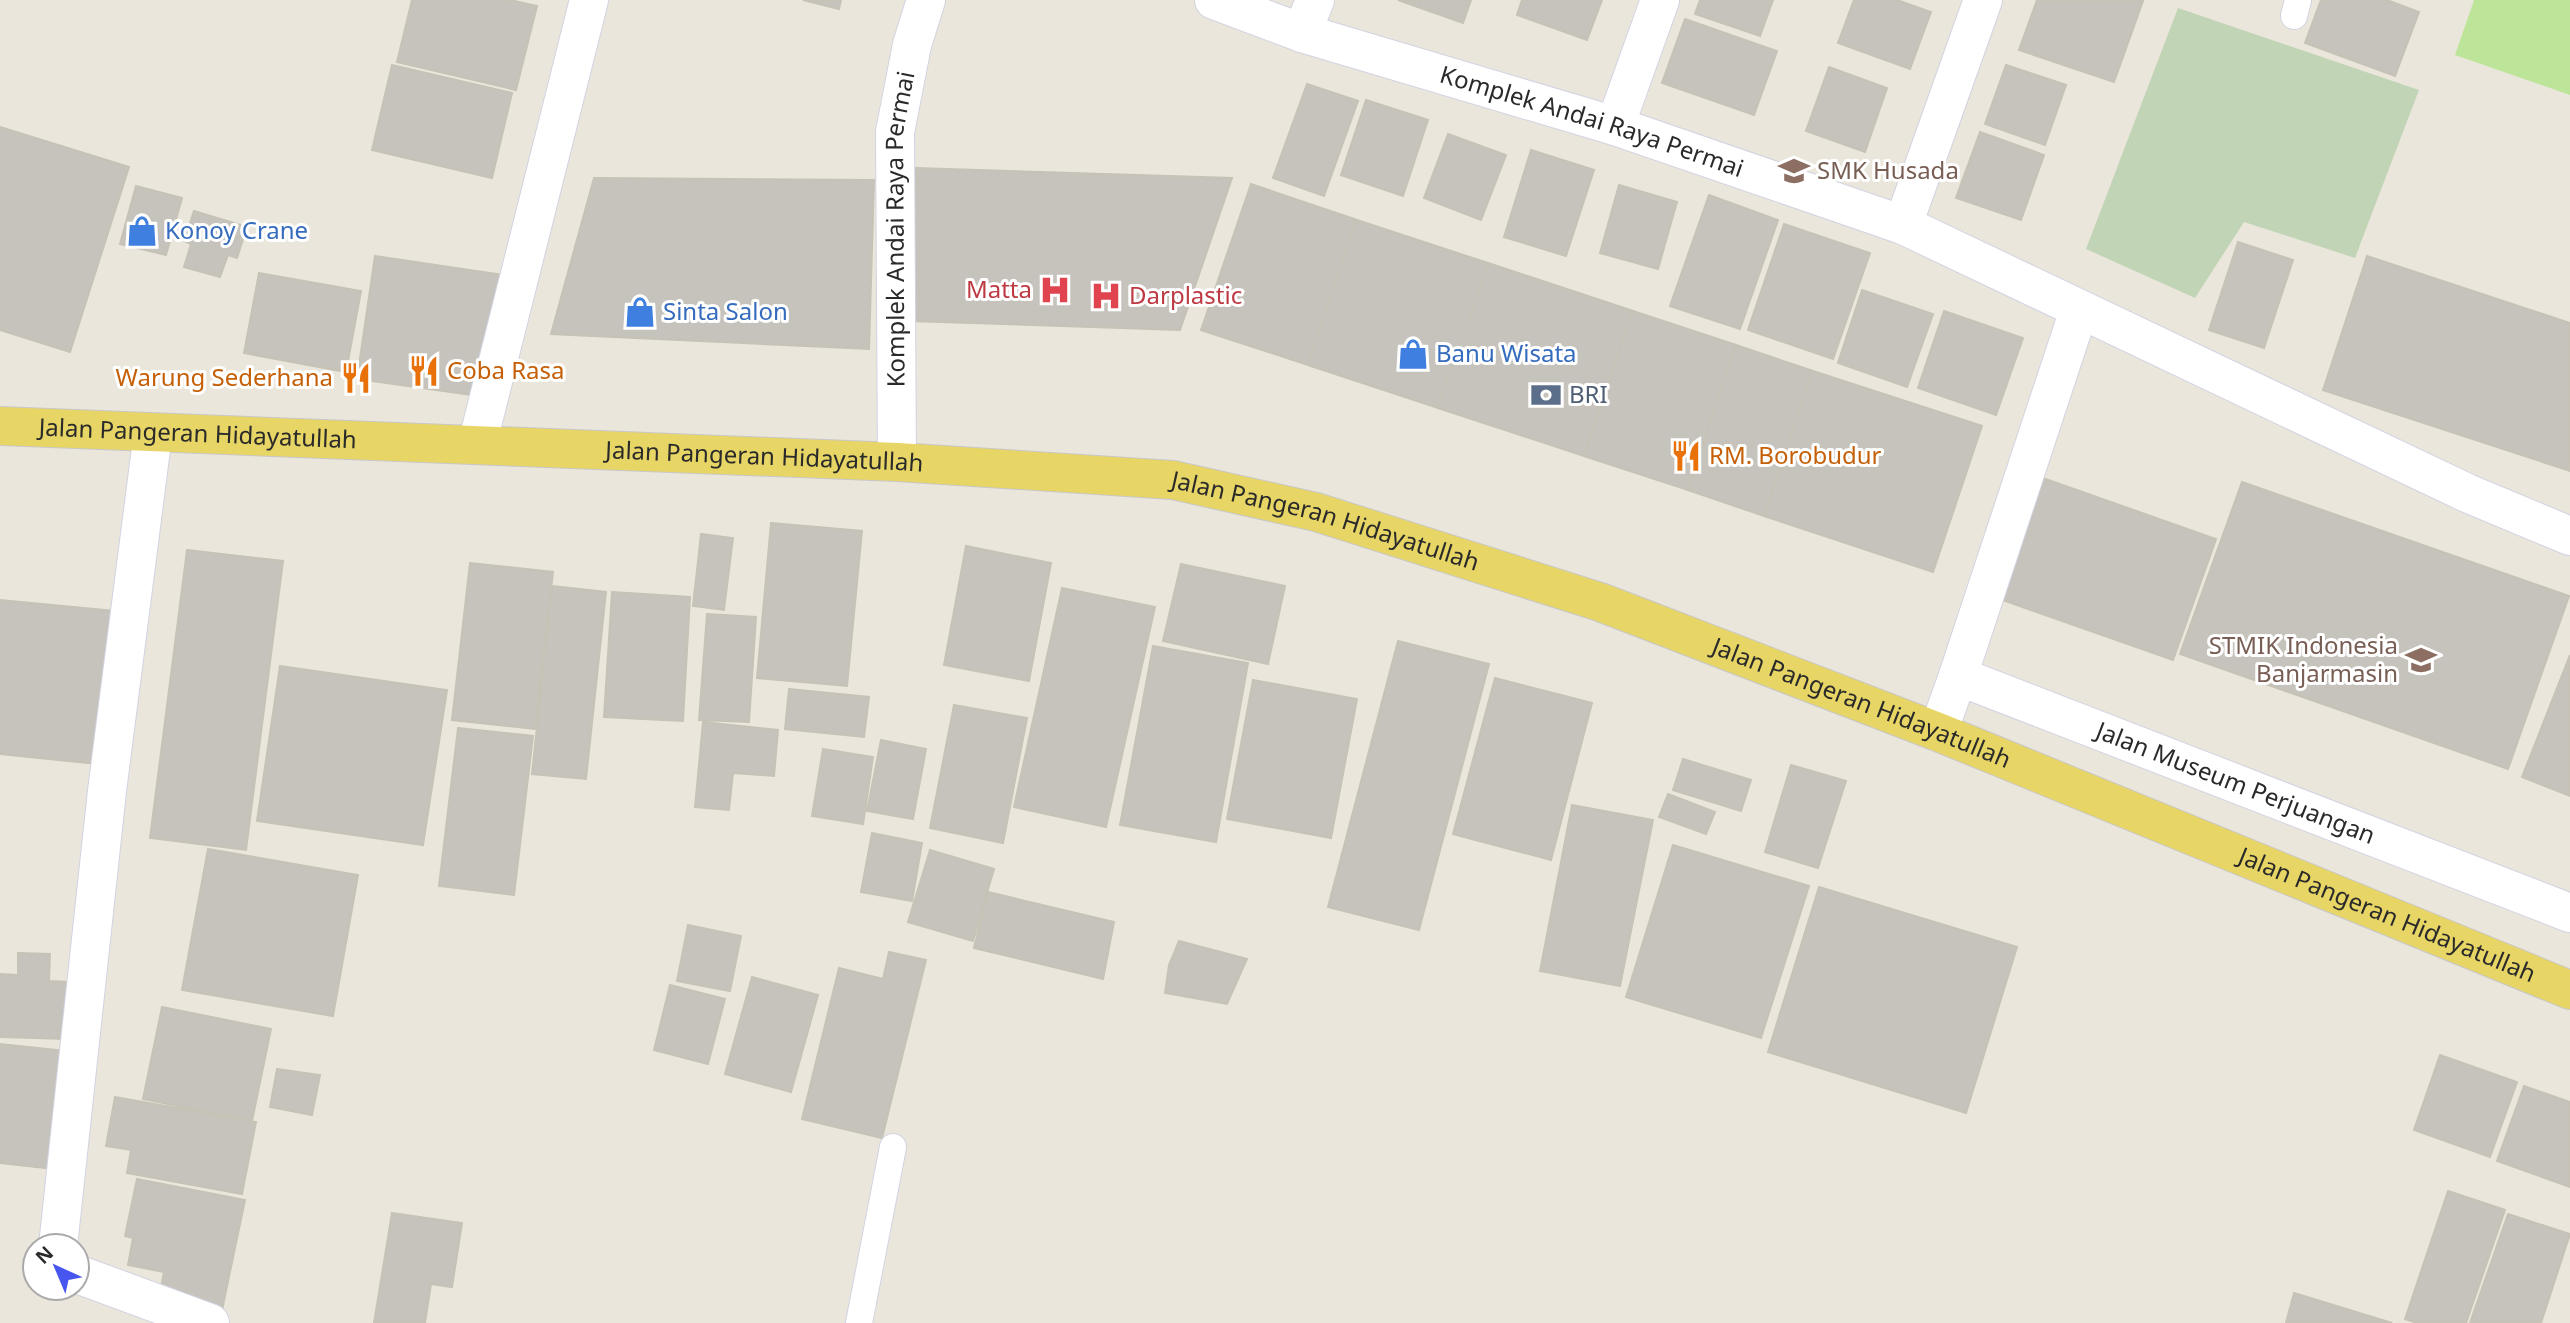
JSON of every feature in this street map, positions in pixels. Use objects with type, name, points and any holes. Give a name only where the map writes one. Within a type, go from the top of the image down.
[{"type":"main road","name":"Jalan Pangeran Hidayatullah","points":[[0,426],[897,461],[1173,481],[1317,512],[1600,602],[1938,732],[2570,990]]},
{"type":"street","points":[[477,445],[589,0]]},
{"type":"street","name":"Komplek Andai Raya Permai","points":[[897,461],[895,132],[912,45],[926,0]]},
{"type":"street","name":"Komplek Andai Raya Permai","points":[[1214,0],[1309,16],[1615,126],[1903,225],[2468,493],[2570,536]]},
{"type":"street","points":[[1615,126],[1660,0]]},
{"type":"street","points":[[1903,225],[1983,0]]},
{"type":"street","points":[[1938,732],[2079,310]]},
{"type":"street","points":[[60,1232],[107,791],[153,433]]},
{"type":"street","name":"Jalan Museum Perjuangan","points":[[1958,676],[2570,912]]},
{"type":"street","points":[[91,1279],[210,1323]]},
{"type":"lane","points":[[859,1323],[893,1147]]},
{"type":"green space","points":[[2474,0],[2570,0],[2570,95],[2455,55]]},
{"type":"green space","points":[[2178,8],[2419,90],[2355,258],[2244,222],[2195,298],[2086,249]]},
{"type":"building","points":[[412,0],[510,0],[537,6],[516,90],[397,62]]},
{"type":"building","points":[[803,0],[841,0],[839,9]]},
{"type":"building","points":[[1398,0],[1471,0],[1463,23]]},
{"type":"building","points":[[1522,0],[1602,0],[1587,40],[1517,15]]},
{"type":"building","points":[[1700,0],[1773,0],[1760,36],[1695,14]]},
{"type":"building","points":[[1854,0],[1897,0],[1931,12],[1910,69],[1838,43]]},
{"type":"building","points":[[2037,0],[2143,1],[2114,82],[2019,50]]},
{"type":"building","points":[[2321,0],[2387,0],[2419,12],[2395,76],[2305,43]]},
{"type":"building","points":[[1685,19],[1777,51],[1754,115],[1662,83]]},
{"type":"building","points":[[392,65],[512,93],[492,178],[372,150]]},
{"type":"building","points":[[2006,65],[2066,85],[2045,145],[1985,124]]},
{"type":"building","points":[[1829,67],[1887,88],[1865,152],[1806,131]]},
{"type":"building","points":[[1307,84],[1358,101],[1324,196],[1273,178]]},
{"type":"building","points":[[1366,100],[1428,120],[1403,196],[1341,175]]},
{"type":"building","points":[[0,127],[129,167],[70,352],[0,330]]},
{"type":"building","points":[[1980,132],[2044,155],[2021,220],[1956,198]]},
{"type":"building","points":[[1448,134],[1506,155],[1481,220],[1424,198]]},
{"type":"building","points":[[1531,150],[1594,170],[1566,256],[1504,237]]},
{"type":"building","points":[[916,168],[1232,178],[1180,330],[910,321]]},
{"type":"building","points":[[594,178],[874,180],[869,349],[551,334]]},
{"type":"building","points":[[1251,184],[1357,220],[1308,365],[1201,330]]},
{"type":"building","points":[[1619,185],[1677,202],[1658,269],[1600,253]]},
{"type":"building","points":[[136,186],[182,198],[166,255],[120,244]]},
{"type":"building","points":[[1709,195],[1778,220],[1740,329],[1670,306]]},
{"type":"building","points":[[194,211],[247,227],[237,258],[228,255],[220,277],[184,267],[191,244],[184,241]]},
{"type":"building","points":[[1357,220],[1488,263],[1438,408],[1308,365]]},
{"type":"building","points":[[1784,224],[1870,253],[1833,359],[1748,330]]},
{"type":"building","points":[[2238,242],[2293,260],[2264,348],[2209,330]]},
{"type":"building","points":[[375,256],[504,275],[487,397],[357,379]]},
{"type":"building","points":[[2367,256],[2570,323],[2570,471],[2323,390]]},
{"type":"building","points":[[1488,263],[1633,311],[1584,456],[1438,408]]},
{"type":"building","points":[[259,273],[361,291],[346,372],[244,353]]},
{"type":"building","points":[[1862,290],[1933,314],[1907,387],[1838,363]]},
{"type":"building","points":[[1633,311],[1736,345],[1688,490],[1584,456]]},
{"type":"building","points":[[1944,311],[2023,338],[1996,415],[1918,388]]},
{"type":"building","points":[[1736,345],[1813,371],[1764,516],[1688,490]]},
{"type":"building","points":[[1813,371],[1982,426],[1933,572],[1764,516]]},
{"type":"building","points":[[2037,476],[2216,539],[2173,660],[1994,597]]},
{"type":"building","points":[[2242,482],[2569,596],[2508,769],[2180,654]]},
{"type":"building","points":[[771,523],[862,531],[847,686],[757,678]]},
{"type":"building","points":[[701,534],[733,538],[724,610],[693,606]]},
{"type":"building","points":[[966,546],[1051,563],[1029,681],[944,665]]},
{"type":"building","points":[[187,550],[283,561],[246,850],[150,838]]},
{"type":"building","points":[[470,563],[553,572],[535,729],[452,720]]},
{"type":"building","points":[[1181,564],[1285,586],[1268,664],[1163,641]]},
{"type":"building","points":[[552,586],[606,592],[586,779],[532,774]]},
{"type":"building","points":[[1062,588],[1155,607],[1106,827],[1014,807]]},
{"type":"building","points":[[612,592],[690,597],[683,721],[604,717]]},
{"type":"building","points":[[0,600],[114,611],[97,764],[0,754]]},
{"type":"building","points":[[707,614],[756,617],[749,722],[699,720]]},
{"type":"building","points":[[1398,641],[1489,664],[1419,930],[1328,907]]},
{"type":"building","points":[[1153,646],[1248,663],[1216,842],[1120,825]]},
{"type":"building","points":[[2570,655],[2570,796],[2522,777]]},
{"type":"building","points":[[280,666],[447,690],[423,845],[257,821]]},
{"type":"building","points":[[1495,678],[1592,703],[1551,860],[1453,834]]},
{"type":"building","points":[[1253,680],[1357,699],[1331,838],[1227,819]]},
{"type":"building","points":[[789,689],[869,697],[864,737],[785,729]]},
{"type":"building","points":[[954,705],[1027,718],[1003,843],[930,828]]},
{"type":"building","points":[[703,722],[778,730],[774,776],[733,773],[729,810],[695,807]]},
{"type":"building","points":[[458,728],[533,736],[514,895],[439,886]]},
{"type":"building","points":[[881,740],[926,749],[913,819],[867,811]]},
{"type":"building","points":[[823,749],[873,757],[863,824],[812,816]]},
{"type":"building","points":[[1683,759],[1751,780],[1741,811],[1673,790]]},
{"type":"building","points":[[1791,765],[1846,781],[1818,868],[1765,852]]},
{"type":"building","points":[[1668,794],[1715,812],[1706,834],[1659,817]]},
{"type":"building","points":[[1572,805],[1653,820],[1620,986],[1540,971]]},
{"type":"building","points":[[872,833],[922,843],[912,901],[861,892]]},
{"type":"building","points":[[1673,845],[1809,886],[1761,1038],[1626,997]]},
{"type":"building","points":[[208,849],[358,875],[333,1016],[182,990]]},
{"type":"building","points":[[930,850],[994,869],[973,941],[908,922]]},
{"type":"building","points":[[1819,887],[2017,947],[1966,1113],[1768,1052]]},
{"type":"building","points":[[988,892],[1114,922],[1103,979],[974,948]]},
{"type":"building","points":[[688,925],[741,936],[730,991],[677,981]]},
{"type":"building","points":[[1179,941],[1247,959],[1227,1004],[1165,993],[1169,965]]},
{"type":"building","points":[[889,952],[926,960],[882,1138],[802,1119],[839,968],[883,979]]},
{"type":"building","points":[[18,953],[50,954],[49,981],[68,982],[66,1039],[0,1037],[0,974],[18,975]]},
{"type":"building","points":[[752,977],[818,995],[791,1092],[725,1074]]},
{"type":"building","points":[[670,985],[725,999],[708,1064],[654,1050]]},
{"type":"building","points":[[162,1007],[271,1029],[252,1121],[143,1099]]},
{"type":"building","points":[[0,1044],[65,1051],[53,1169],[0,1163]]},
{"type":"building","points":[[2440,1055],[2517,1082],[2490,1157],[2414,1130]]},
{"type":"building","points":[[277,1069],[320,1075],[312,1115],[270,1107]]},
{"type":"building","points":[[2524,1086],[2570,1102],[2570,1187],[2497,1161]]},
{"type":"building","points":[[115,1097],[256,1122],[242,1194],[127,1173],[131,1150],[106,1146]]},
{"type":"building","points":[[137,1179],[245,1200],[222,1310],[183,1302],[185,1293],[161,1288],[164,1272],[128,1265],[133,1238],[125,1236]]},
{"type":"building","points":[[2448,1191],[2505,1210],[2466,1323],[2417,1323],[2405,1319]]},
{"type":"building","points":[[392,1213],[462,1223],[452,1287],[431,1284],[425,1323],[374,1323]]},
{"type":"building","points":[[2508,1214],[2570,1234],[2541,1323],[2470,1323]]},
{"type":"building","points":[[2294,1293],[2392,1323],[2286,1323]]},
{"type":"place","name":"SMK Husada","points":[[1794,171]]},
{"type":"place","name":"Konoy Crane","points":[[142,231]]},
{"type":"place","name":"Matta","points":[[1055,290]]},
{"type":"place","name":"Darplastic","points":[[1106,296]]},
{"type":"place","name":"Sinta Salon","points":[[640,312]]},
{"type":"place","name":"Banu Wisata","points":[[1413,354]]},
{"type":"place","name":"Coba Rasa","points":[[424,371]]},
{"type":"place","name":"Warung Sederhana","points":[[356,378]]},
{"type":"place","name":"BRI","points":[[1546,395]]},
{"type":"place","name":"RM. Borobudur","points":[[1686,456]]},
{"type":"place","name":"STMIK Indonesia Banjarmasin","points":[[2421,660]]}]
